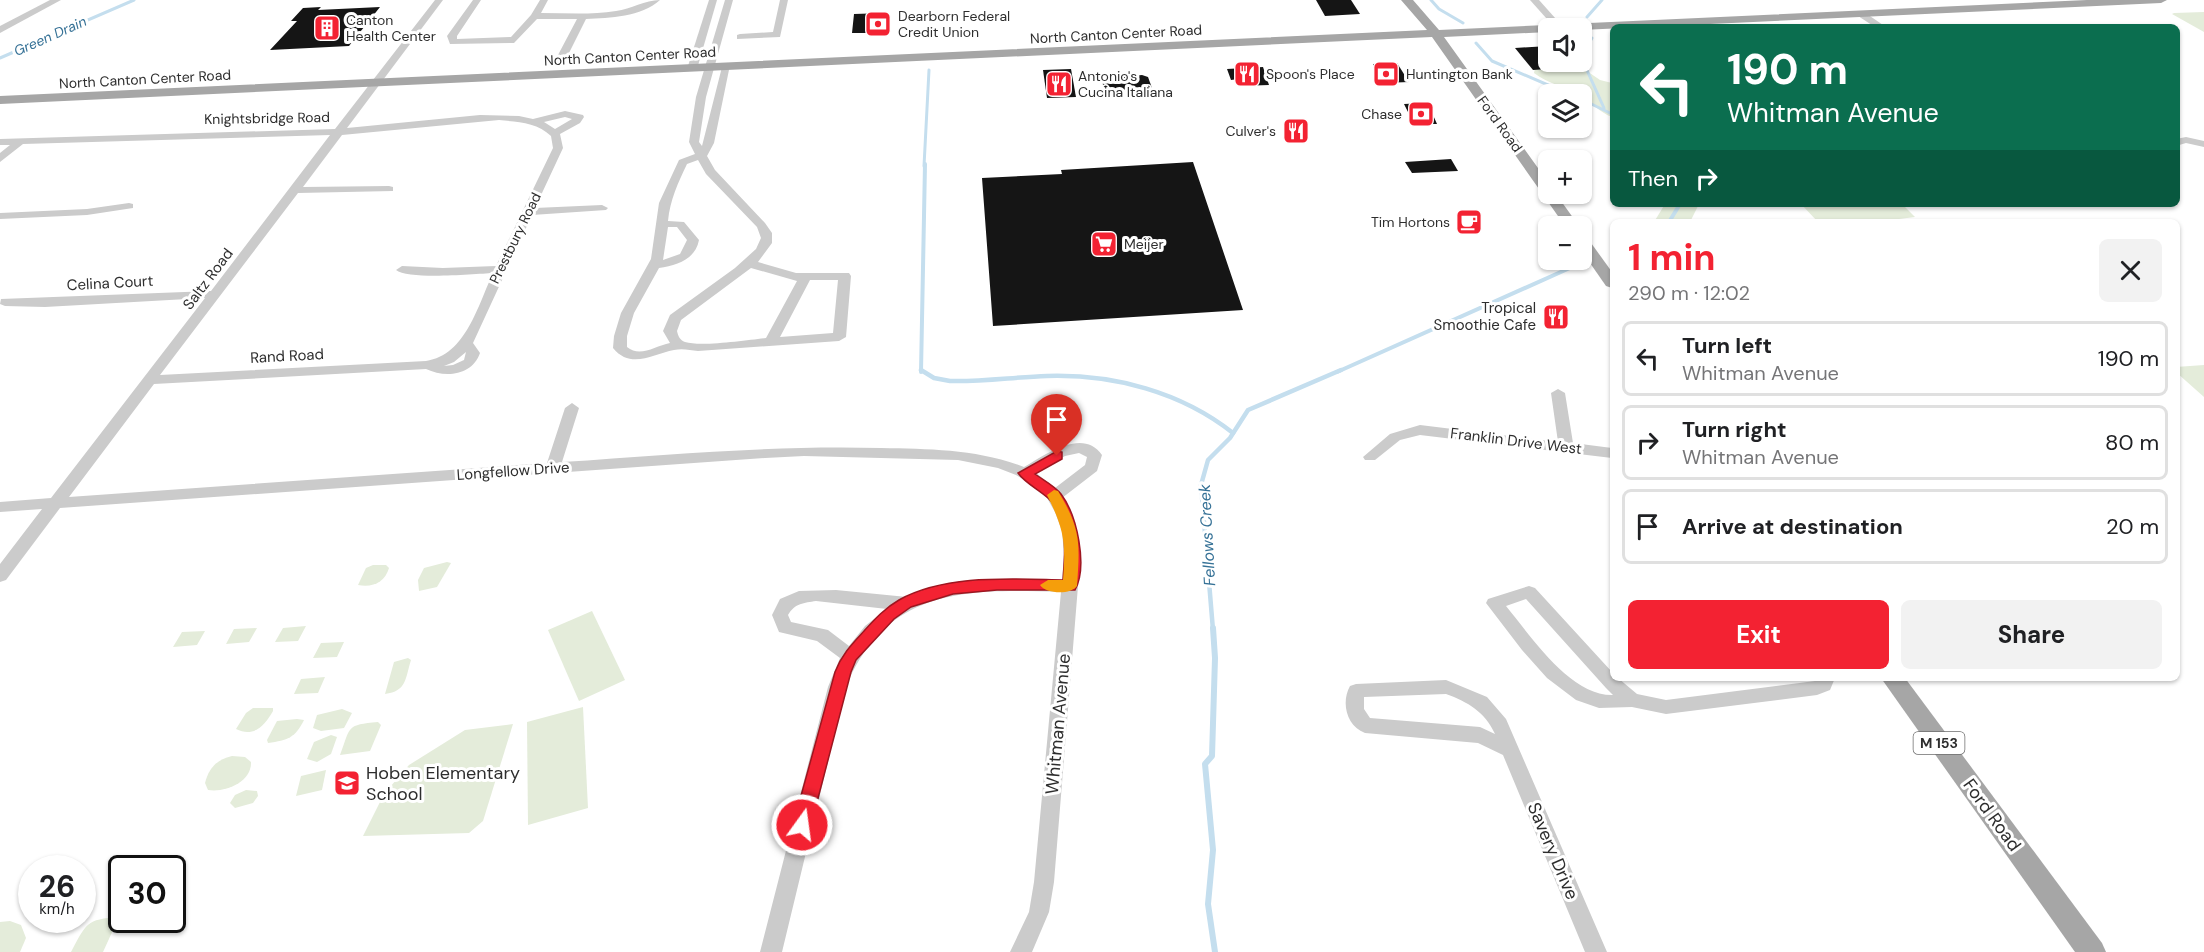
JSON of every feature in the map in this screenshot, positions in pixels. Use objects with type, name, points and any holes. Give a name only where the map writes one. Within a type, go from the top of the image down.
[{"type":"main road","name":"Ford Road","points":[[1407,0],[1436,34],[1538,178]]},
{"type":"main road","name":"North Canton Center Road","points":[[1646,24],[2161,0]]},
{"type":"main road","name":"North Canton Center Road","points":[[1592,27],[1610,26]]},
{"type":"main road","name":"North Canton Center Road","points":[[0,100],[1538,29]]},
{"type":"main road","points":[[1592,255],[1610,280]]},
{"type":"main road","name":"Ford Road","points":[[1894,681],[2092,952]]},
{"type":"street","points":[[0,30],[57,0]]},
{"type":"street","name":"Saltz Road","points":[[0,576],[440,0]]},
{"type":"street","points":[[477,0],[452,36],[453,42],[507,41],[520,35],[544,0]]},
{"type":"street","points":[[535,16],[583,15],[636,10],[656,0]]},
{"type":"street","points":[[692,69],[712,0]]},
{"type":"street","points":[[680,345],[673,339],[670,331],[675,318],[764,249],[767,234],[710,172],[694,142],[704,88],[729,0]]},
{"type":"street","points":[[740,37],[777,35],[784,0]]},
{"type":"street","points":[[1534,0],[1551,18]]},
{"type":"street","points":[[1875,13],[1888,24]]},
{"type":"street","points":[[1861,14],[1876,24]]},
{"type":"street","points":[[563,55],[583,15]]},
{"type":"street","points":[[704,31],[721,30]]},
{"type":"street","points":[[727,67],[709,143],[702,155],[683,162],[666,202],[664,224],[653,265],[630,308],[620,348],[626,354],[640,356],[680,345],[699,346],[839,337],[845,276],[805,278],[781,274],[748,263]]},
{"type":"street","points":[[704,88],[722,87]]},
{"type":"street","points":[[565,114],[579,117],[555,133],[533,122],[565,114]]},
{"type":"street","name":"Knightsbridge Road","points":[[0,142],[342,131],[506,118],[533,122]]},
{"type":"street","points":[[696,125],[713,124]]},
{"type":"street","name":"Prestbury Road","points":[[456,363],[470,362],[473,353],[466,343],[558,148],[559,141],[555,133]]},
{"type":"street","points":[[2180,143],[2186,140],[2204,144]]},
{"type":"street","points":[[0,159],[20,141]]},
{"type":"street","points":[[2180,146],[2204,151]]},
{"type":"street","points":[[297,190],[389,189]]},
{"type":"street","points":[[0,216],[87,212],[129,206]]},
{"type":"street","points":[[528,212],[602,208]]},
{"type":"street","points":[[653,265],[672,262],[682,257],[692,245],[693,240],[680,224],[664,224]]},
{"type":"street","points":[[402,270],[443,272],[500,269]]},
{"type":"street","points":[[771,341],[805,278]]},
{"type":"street","name":"Celina Court","points":[[5,302],[45,303],[217,294]]},
{"type":"street","name":"Rand Road","points":[[151,380],[456,363]]},
{"type":"street","points":[[1558,393],[1566,447]]},
{"type":"street","points":[[553,468],[573,408]]},
{"type":"street","name":"Franklin Drive West","points":[[1370,457],[1395,437],[1420,430],[1610,453]]},
{"type":"street","points":[[1025,473],[1073,447],[1091,451],[1095,455],[1092,467],[1055,496]]},
{"type":"street","name":"Longfellow Drive","points":[[0,507],[804,451],[958,455],[1002,464],[1025,473]]},
{"type":"street","name":"Whitman Avenue","points":[[1021,952],[1039,912],[1044,882],[1070,586],[1072,536],[1066,516],[1055,496],[1025,473]]},
{"type":"street","points":[[771,952],[837,687],[850,656],[871,631],[906,603],[953,588],[977,584],[1070,586]]},
{"type":"street","points":[[1610,681],[1528,592],[1494,603],[1557,678],[1600,702],[1632,700],[1666,707],[1817,688],[1824,685],[1825,681]]},
{"type":"street","points":[[850,656],[822,635],[785,627],[781,621],[781,610],[794,598],[815,596],[906,603]]},
{"type":"street","points":[[1610,681],[1632,700]]},
{"type":"street","name":"Savery Drive","points":[[1510,750],[1480,735],[1365,724],[1355,711],[1353,701],[1356,691],[1381,688],[1446,687],[1475,696],[1492,710],[1510,750],[1596,952]]},
{"type":"green space","points":[[2204,12],[2204,32],[2172,14],[2174,13]]},
{"type":"green space","points":[[1535,68],[1538,68],[1538,72],[1588,72],[1600,80],[1610,82],[1610,116],[1592,104],[1592,84],[1555,84],[1534,73]]},
{"type":"green space","points":[[1663,207],[1698,207],[1692,219],[1656,219]]},
{"type":"green space","points":[[1804,207],[1905,207],[1915,217],[1899,219],[1815,219]]},
{"type":"green space","points":[[2204,365],[2204,397],[2180,376],[2180,367]]},
{"type":"green space","points":[[451,563],[437,587],[419,591],[418,580],[424,568]]},
{"type":"green space","points":[[373,565],[386,565],[389,568],[385,577],[373,585],[358,585],[366,568]]},
{"type":"green space","points":[[592,611],[625,680],[579,701],[548,630]]},
{"type":"green space","points":[[306,626],[298,641],[275,642],[283,628]]},
{"type":"green space","points":[[257,628],[249,642],[226,644],[234,629]]},
{"type":"green space","points":[[205,631],[197,645],[173,647],[182,632]]},
{"type":"green space","points":[[344,642],[337,657],[313,658],[321,643]]},
{"type":"green space","points":[[408,658],[411,660],[404,683],[398,690],[385,694],[394,662]]},
{"type":"green space","points":[[325,677],[318,693],[294,694],[301,679]]},
{"type":"green space","points":[[583,707],[588,808],[528,825],[527,722]]},
{"type":"green space","points":[[253,708],[273,708],[273,711],[263,725],[254,731],[236,729],[246,713]]},
{"type":"green space","points":[[342,709],[352,713],[344,728],[321,731],[313,728],[317,715]]},
{"type":"green space","points":[[304,720],[294,734],[286,739],[268,743],[267,740],[277,721]]},
{"type":"green space","points":[[378,722],[381,725],[370,751],[340,755],[351,729],[360,724]]},
{"type":"green space","points":[[513,724],[483,821],[469,833],[363,836],[384,794],[409,765],[465,730]]},
{"type":"green space","points":[[331,735],[337,737],[331,754],[317,762],[307,759],[314,742]]},
{"type":"green space","points":[[232,756],[245,757],[251,762],[247,775],[229,788],[208,790],[205,783],[211,769],[217,762]]},
{"type":"green space","points":[[326,770],[322,790],[296,796],[301,776]]},
{"type":"green space","points":[[246,790],[257,791],[258,796],[253,803],[235,808],[230,803],[235,795]]},
{"type":"green space","points":[[108,918],[108,933],[112,933],[103,952],[71,952],[81,933],[96,933],[96,921]]},
{"type":"green space","points":[[10,921],[18,924],[18,933],[24,933],[26,938],[20,952],[0,952],[0,922]]},
{"type":"building","points":[[1316,0],[1351,0],[1360,14],[1325,16]]},
{"type":"building","name":"Canton Health Center","points":[[321,7],[318,10],[380,7],[349,46],[270,50],[297,21],[291,21],[303,8]]},
{"type":"building","name":"Dearborn Federal Credit Union","points":[[885,13],[884,22],[889,22],[887,33],[852,33],[854,14]]},
{"type":"building","points":[[1538,47],[1538,70],[1533,70],[1515,48]]},
{"type":"building","name":"Huntington Bank","points":[[1397,63],[1409,82],[1384,83],[1373,64]]},
{"type":"building","name":"Spoon's Place","points":[[1263,67],[1269,85],[1240,86],[1238,79],[1231,80],[1227,69]]},
{"type":"building","name":"Antonio's Cucina Italiana","points":[[1071,69],[1076,97],[1047,98],[1043,70]]},
{"type":"building","points":[[1142,75],[1148,77],[1152,88],[1104,91],[1102,79]]},
{"type":"building","name":"Chase","points":[[1426,103],[1437,124],[1424,124],[1419,116],[1410,116],[1404,104]]},
{"type":"building","points":[[1451,159],[1458,171],[1412,173],[1405,162]]},
{"type":"building","name":"Meijer","points":[[1193,162],[1243,310],[993,326],[982,178],[1062,174],[1061,170]]},
{"type":"waterway","name":"Green Drain","points":[[0,58],[134,0]]},
{"type":"waterway","name":"Fellows Creek","points":[[1431,0],[1439,9],[1463,23]]},
{"type":"waterway","points":[[1587,17],[1602,0]]},
{"type":"waterway","name":"Fellows Creek","points":[[1476,43],[1492,61],[1546,84]]},
{"type":"waterway","points":[[924,166],[929,70]]},
{"type":"waterway","points":[[1588,72],[1604,108]]},
{"type":"waterway","name":"Fellows Creek","points":[[1592,104],[1610,113]]},
{"type":"waterway","points":[[921,370],[925,164]]},
{"type":"waterway","name":"Fellows Creek","points":[[1671,219],[1678,207]]},
{"type":"waterway","name":"Fellows Creek","points":[[1337,372],[1565,270]]},
{"type":"waterway","points":[[921,370],[934,378],[950,381],[1072,376],[1122,382],[1169,396],[1213,419],[1233,433]]},
{"type":"waterway","name":"Fellows Creek","points":[[1213,630],[1201,485],[1208,460],[1230,438],[1248,410],[1341,370]]},
{"type":"waterway","name":"Fellows Creek","points":[[1213,628],[1215,658],[1212,756],[1205,764],[1213,850],[1208,904],[1215,952]]},
{"type":"slow traffic","points":[[1048,585],[1070,586],[1072,536],[1062,507],[1054,495]]},
{"type":"place","name":"Dearborn Federal Credit Union","points":[[878,24]]},
{"type":"place","name":"Canton Health Center","points":[[327,28]]},
{"type":"place","name":"Spoon's Place","points":[[1247,74]]},
{"type":"place","name":"Huntington Bank","points":[[1386,74]]},
{"type":"place","name":"Antonio's Cucina Italiana","points":[[1059,84]]},
{"type":"place","name":"Chase","points":[[1421,114]]},
{"type":"place","name":"Culver's","points":[[1296,131]]},
{"type":"place","name":"Tim Hortons","points":[[1469,222]]},
{"type":"place","name":"Meijer","points":[[1104,244]]},
{"type":"place","name":"Tropical Smoothie Cafe","points":[[1556,317]]},
{"type":"place","name":"Hoben Elementary School","points":[[347,783]]},
{"type":"route","points":[[802,825],[837,687],[850,656],[871,631],[906,603],[953,588],[977,584],[1070,586],[1072,536],[1069,524],[1055,496],[1025,473],[1057,456]]}]
